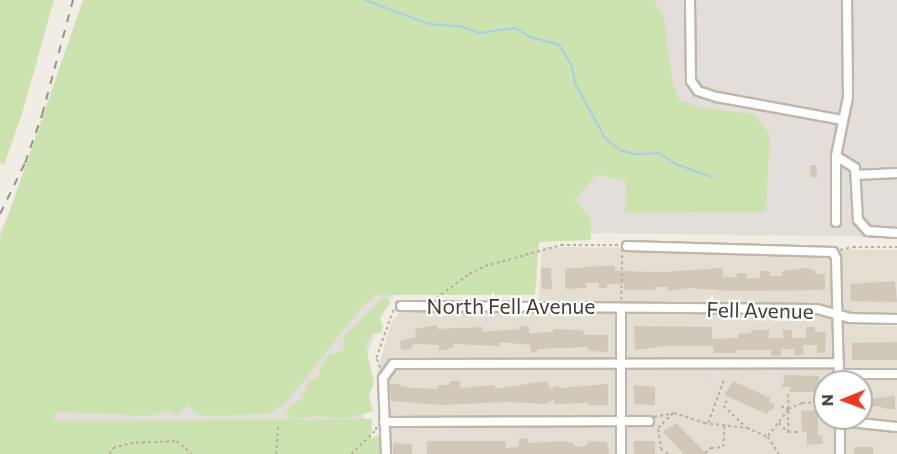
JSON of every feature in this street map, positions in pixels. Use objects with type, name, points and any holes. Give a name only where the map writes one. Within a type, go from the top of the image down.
[{"type":"street","points":[[690,0],[691,81],[698,91],[717,98],[842,120]]},
{"type":"street","points":[[836,222],[837,156],[848,97],[847,0]]},
{"type":"street","points":[[837,156],[855,168],[858,220],[868,231],[897,233]]},
{"type":"street","points":[[856,175],[897,173]]},
{"type":"street","points":[[627,246],[833,252],[839,370]]},
{"type":"street","points":[[621,305],[621,454]]},
{"type":"street","name":"North Fell Avenue","points":[[397,306],[621,305]]},
{"type":"street","name":"Fell Avenue","points":[[621,305],[817,309],[863,320],[897,319]]},
{"type":"street","points":[[386,454],[383,378],[393,364],[621,363],[717,367],[839,363]]},
{"type":"street","points":[[873,376],[897,374]]},
{"type":"street","points":[[384,422],[649,421]]},
{"type":"street","points":[[873,424],[897,427]]},
{"type":"street","points":[[840,430],[840,454]]},
{"type":"path","points":[[433,300],[469,274],[485,266],[561,245],[627,246]]},
{"type":"path","points":[[621,305],[622,251],[627,246]]},
{"type":"path","points":[[833,252],[853,247],[897,247]]},
{"type":"path","points":[[708,424],[724,379]]},
{"type":"path","points":[[788,391],[788,432]]},
{"type":"path","points":[[727,400],[724,406],[747,428]]},
{"type":"path","points":[[768,437],[788,409],[802,403],[813,402]]},
{"type":"path","points":[[781,406],[788,409]]},
{"type":"path","points":[[668,454],[661,450],[658,428],[674,413]]},
{"type":"path","points":[[649,421],[656,416],[674,413],[708,424],[747,428],[768,437],[780,454]]},
{"type":"path","points":[[778,422],[788,432],[799,432]]},
{"type":"path","points":[[705,453],[711,448],[723,447],[724,425]]},
{"type":"path","points":[[276,454],[278,426]]},
{"type":"path","points":[[109,454],[113,448],[130,443],[177,441],[192,454]]},
{"type":"shaded area","points":[[85,0],[897,0],[897,237],[605,233],[526,237],[445,265],[388,300],[364,361],[363,421],[0,421],[0,232],[49,129]]},
{"type":"shaded area","points":[[542,247],[897,250],[897,313],[863,314],[854,326],[897,326],[897,454],[386,454],[378,368],[392,321],[407,305],[538,307]]},
{"type":"shaded area","points":[[767,369],[781,371],[776,382],[771,380],[769,386],[762,383]]},
{"type":"shaded area","points":[[711,370],[726,373],[724,379],[719,377],[715,386],[708,383]]},
{"type":"green space","points":[[0,0],[54,0],[22,114],[4,165],[0,162]]},
{"type":"green space","points":[[83,0],[654,0],[664,17],[673,84],[679,100],[697,107],[754,114],[770,135],[766,212],[625,213],[626,181],[597,174],[575,200],[591,219],[591,240],[539,242],[535,295],[376,295],[361,308],[285,404],[268,414],[203,416],[193,411],[189,404],[177,415],[166,410],[152,416],[57,412],[54,416],[55,421],[372,419],[371,438],[379,435],[384,450],[381,454],[0,454],[0,239]]},
{"type":"green space","points":[[384,297],[391,302],[379,319],[383,324],[382,332],[371,335],[366,347],[374,383],[369,397],[373,411],[343,419],[319,416],[292,419],[285,412],[302,398],[308,382],[318,377],[321,365],[329,355],[343,350],[344,336]]},
{"type":"building","points":[[810,165],[816,165],[817,177],[811,177]]},
{"type":"building","points":[[615,266],[615,271],[666,272],[720,268],[723,269],[723,277],[737,277],[737,273],[747,273],[747,278],[760,278],[760,271],[770,271],[770,276],[782,276],[782,271],[805,268],[815,270],[815,274],[825,274],[825,290],[732,291],[689,288],[668,291],[668,287],[655,287],[655,290],[624,290],[624,284],[607,284],[607,288],[599,288],[599,283],[586,283],[586,288],[565,289],[565,269]]},
{"type":"building","points":[[541,268],[551,268],[552,288],[542,289]]},
{"type":"building","points":[[895,281],[897,302],[851,301],[850,284]]},
{"type":"building","points":[[437,325],[437,329],[483,327],[483,332],[519,329],[519,326],[529,326],[529,333],[553,332],[553,329],[582,330],[586,335],[608,335],[608,352],[590,351],[587,347],[537,349],[537,352],[531,353],[530,345],[499,342],[499,346],[454,344],[454,347],[445,350],[439,350],[439,345],[413,344],[411,349],[401,350],[400,341],[416,337],[415,329]]},
{"type":"building","points":[[634,326],[712,327],[712,339],[738,338],[738,334],[750,333],[753,330],[769,330],[769,338],[783,338],[783,330],[792,330],[792,338],[806,338],[806,327],[815,327],[815,332],[826,332],[825,353],[817,353],[817,345],[803,345],[804,355],[794,355],[794,349],[781,349],[781,356],[771,356],[771,350],[736,350],[736,353],[714,353],[713,346],[666,346],[635,350]]},
{"type":"building","points":[[897,342],[897,360],[852,360],[852,343]]},
{"type":"building","points":[[785,375],[813,376],[813,392],[790,392],[790,387],[782,387]]},
{"type":"building","points":[[450,381],[460,381],[461,388],[495,385],[495,389],[546,381],[551,389],[558,385],[560,388],[608,384],[608,405],[555,404],[553,400],[546,404],[506,402],[441,405],[391,401],[390,384],[400,384],[400,386],[410,388],[438,389],[438,385],[450,385]]},
{"type":"building","points":[[733,381],[770,398],[769,402],[775,404],[773,410],[770,409],[767,414],[724,395]]},
{"type":"building","points":[[634,385],[655,387],[655,405],[634,404]]},
{"type":"building","points":[[895,395],[895,409],[873,406],[873,399]]},
{"type":"building","points":[[813,410],[813,430],[818,430],[818,435],[822,435],[823,444],[807,445],[807,432],[802,432],[801,411]]},
{"type":"building","points":[[676,423],[707,454],[684,454],[663,432]]},
{"type":"building","points":[[528,438],[528,443],[562,441],[584,447],[589,441],[607,442],[609,454],[427,454],[427,441],[502,441],[506,442],[506,448],[519,447],[519,439]]},
{"type":"building","points":[[634,441],[655,441],[655,454],[634,454]]},
{"type":"building","points":[[393,443],[412,444],[412,454],[393,454]]},
{"type":"building","points":[[854,447],[873,447],[873,454],[854,454]]},
{"type":"waterway","points":[[365,0],[429,24],[460,26],[479,33],[516,28],[530,37],[559,45],[571,64],[576,85],[605,138],[620,150],[635,154],[658,153],[678,165],[713,178]]},
{"type":"railway","points":[[0,214],[25,163],[42,115],[73,0]]}]
